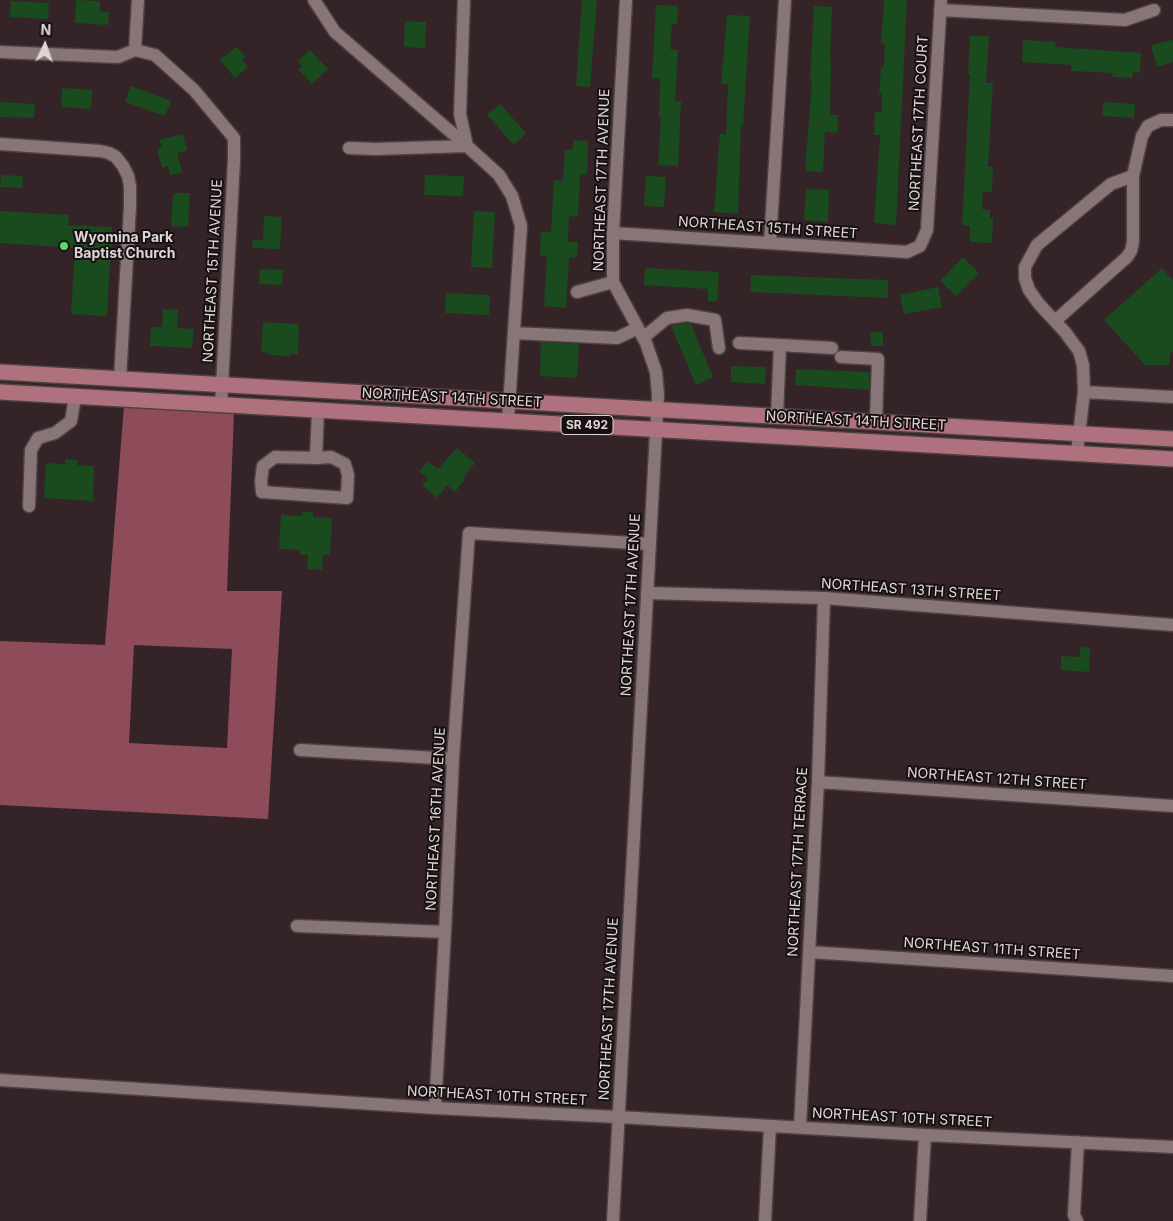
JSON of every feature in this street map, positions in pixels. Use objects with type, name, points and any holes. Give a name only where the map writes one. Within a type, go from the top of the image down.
[{"type":"main road","name":"NORTHEAST 14TH STREET","points":[[0,372],[1173,439]]},
{"type":"main road","name":"NORTHEAST 14TH STREET","points":[[0,392],[1173,459]]},
{"type":"street","points":[[0,52],[118,57],[135,50],[138,0]]},
{"type":"street","points":[[314,0],[335,32],[499,175],[512,196],[521,226],[508,421]]},
{"type":"street","points":[[464,0],[460,114],[467,146]]},
{"type":"street","name":"NORTHEAST 17TH AVENUE","points":[[613,1221],[657,409],[656,372],[640,333],[613,282],[613,233],[626,0]]},
{"type":"street","points":[[770,244],[785,0]]},
{"type":"street","points":[[940,5],[1125,20],[1154,10]]},
{"type":"street","name":"NORTHEAST 17TH COURT","points":[[920,246],[927,230],[940,5]]},
{"type":"street","name":"NORTHEAST 15TH AVENUE","points":[[135,50],[155,55],[194,90],[234,138],[221,405]]},
{"type":"street","points":[[1055,321],[1127,257],[1131,251],[1133,242],[1134,176],[1138,148],[1144,129],[1154,122],[1173,120]]},
{"type":"street","points":[[0,144],[100,151],[116,157],[123,166],[130,186],[130,207],[120,379]]},
{"type":"street","points":[[349,148],[467,146]]},
{"type":"street","points":[[1077,453],[1084,392],[1083,365],[1079,352],[1066,332],[1039,304],[1026,284],[1025,267],[1036,245],[1111,184],[1134,176]]},
{"type":"street","name":"NORTHEAST 15TH STREET","points":[[613,233],[908,252],[920,246]]},
{"type":"street","points":[[577,292],[613,282]]},
{"type":"street","points":[[514,333],[617,338],[640,333],[667,318],[687,315],[715,320],[720,348]]},
{"type":"street","points":[[739,344],[832,348]]},
{"type":"street","points":[[777,416],[780,345]]},
{"type":"street","points":[[841,357],[878,359],[876,422]]},
{"type":"street","points":[[1084,392],[1173,397]]},
{"type":"street","points":[[29,506],[31,450],[38,438],[55,433],[71,421],[75,397]]},
{"type":"street","points":[[316,458],[318,410]]},
{"type":"street","points":[[275,457],[316,458],[331,457],[345,464],[348,475],[347,498],[262,492],[263,466],[275,457]]},
{"type":"street","name":"NORTHEAST 16TH AVENUE","points":[[435,1108],[453,759],[469,533],[649,544]]},
{"type":"street","name":"NORTHEAST 13TH STREET","points":[[647,593],[824,598],[1173,625]]},
{"type":"street","name":"NORTHEAST 17TH TERRACE","points":[[800,1127],[818,782],[824,598]]},
{"type":"street","points":[[300,750],[453,759]]},
{"type":"street","name":"NORTHEAST 12TH STREET","points":[[818,782],[1173,806]]},
{"type":"street","points":[[297,926],[445,932]]},
{"type":"street","name":"NORTHEAST 11TH STREET","points":[[808,952],[1173,976]]},
{"type":"street","name":"NORTHEAST 10TH STREET","points":[[0,1080],[435,1108],[1173,1147]]},
{"type":"street","points":[[765,1221],[770,1126]]},
{"type":"street","points":[[920,1221],[925,1135]]},
{"type":"street","points":[[1077,1221],[1074,1215],[1078,1142]]},
{"type":"shaded area","points":[[124,406],[234,412],[227,591],[282,591],[268,819],[0,805],[0,641],[105,645]],"holes":[[[134,645],[232,649],[227,748],[129,743]]]},
{"type":"building","points":[[76,0],[100,1],[100,11],[109,12],[108,25],[75,23]]},
{"type":"building","points":[[582,0],[597,0],[590,87],[576,86]]},
{"type":"building","points":[[884,0],[907,0],[896,225],[874,223],[880,135],[874,135],[875,112],[882,112],[882,93],[879,93],[881,67],[884,67],[885,44],[881,43]]},
{"type":"building","points":[[11,1],[49,3],[48,19],[10,17]]},
{"type":"building","points":[[656,5],[678,6],[677,25],[672,24],[670,49],[678,50],[675,101],[681,101],[678,166],[658,165],[661,118],[659,118],[660,79],[652,78]]},
{"type":"building","points":[[814,6],[832,7],[830,115],[838,115],[837,133],[825,132],[823,172],[805,171],[812,81],[810,81]]},
{"type":"building","points":[[727,15],[750,16],[743,125],[741,125],[738,214],[714,212],[720,134],[726,134],[728,84],[721,84]]},
{"type":"building","points":[[405,21],[426,22],[425,48],[404,47]]},
{"type":"building","points":[[970,36],[989,36],[986,83],[993,83],[988,167],[993,167],[992,192],[983,192],[982,209],[990,210],[990,218],[993,218],[992,243],[970,242],[970,226],[962,225],[970,74],[968,74]]},
{"type":"building","points":[[1023,40],[1056,42],[1055,47],[1141,53],[1140,73],[1133,72],[1132,78],[1112,77],[1113,73],[1071,71],[1071,65],[1022,62]]},
{"type":"building","points":[[1173,40],[1173,62],[1157,67],[1151,45]]},
{"type":"building","points":[[236,47],[246,57],[242,60],[248,67],[235,78],[220,60]]},
{"type":"building","points":[[310,50],[328,69],[312,84],[298,69],[302,66],[298,61]]},
{"type":"building","points":[[131,86],[171,101],[165,116],[125,102]]},
{"type":"building","points":[[62,88],[92,90],[91,109],[61,107]]},
{"type":"building","points":[[0,102],[35,104],[34,118],[0,117]]},
{"type":"building","points":[[1103,102],[1135,104],[1134,118],[1102,116]]},
{"type":"building","points":[[500,104],[526,133],[514,145],[487,115]]},
{"type":"building","points":[[183,134],[187,150],[177,153],[182,172],[170,175],[168,166],[162,168],[157,149],[162,148],[159,140]]},
{"type":"building","points":[[573,140],[588,141],[587,175],[580,174],[578,217],[569,216],[568,242],[578,242],[577,258],[569,258],[566,308],[544,306],[547,257],[540,256],[541,232],[551,232],[554,180],[563,181],[565,150],[573,150]]},
{"type":"building","points":[[1,175],[23,176],[22,188],[0,187]]},
{"type":"building","points":[[425,175],[464,176],[463,196],[424,195]]},
{"type":"building","points":[[646,176],[666,177],[664,207],[644,206]]},
{"type":"building","points":[[806,189],[829,190],[828,222],[804,220]]},
{"type":"building","points":[[173,193],[190,193],[188,227],[171,226]]},
{"type":"building","points":[[0,211],[69,215],[68,225],[112,227],[107,316],[71,314],[75,248],[0,243]]},
{"type":"building","points":[[474,211],[495,212],[492,268],[471,267]]},
{"type":"building","points":[[264,216],[282,217],[280,249],[252,248],[253,239],[263,240]]},
{"type":"building","points":[[963,257],[979,273],[956,296],[940,281]]},
{"type":"building","points":[[645,268],[719,272],[717,301],[708,301],[708,289],[644,285]]},
{"type":"building","points":[[1162,268],[1173,280],[1173,352],[1170,353],[1169,365],[1145,365],[1104,320]]},
{"type":"building","points":[[260,269],[283,270],[282,285],[259,284]]},
{"type":"building","points":[[751,275],[888,280],[888,298],[750,292]]},
{"type":"building","points":[[938,287],[942,307],[904,314],[900,295]]},
{"type":"building","points":[[446,293],[490,295],[489,315],[445,313]]},
{"type":"building","points":[[163,309],[178,310],[177,328],[194,329],[192,348],[150,346],[151,327],[162,327]]},
{"type":"building","points":[[263,322],[299,324],[298,354],[290,354],[290,356],[269,355],[269,353],[261,352]]},
{"type":"building","points":[[691,324],[713,377],[696,385],[671,326]]},
{"type":"building","points":[[870,332],[883,332],[883,346],[871,346]]},
{"type":"building","points":[[541,342],[579,344],[577,378],[540,376]]},
{"type":"building","points":[[731,366],[766,367],[765,384],[731,382]]},
{"type":"building","points":[[796,369],[869,372],[869,390],[795,385]]},
{"type":"building","points":[[457,448],[475,463],[455,492],[447,485],[437,498],[422,485],[428,479],[419,471],[428,461],[438,469]]},
{"type":"building","points":[[65,459],[77,460],[77,465],[94,466],[93,501],[44,498],[46,463],[65,464]]},
{"type":"building","points":[[302,512],[313,512],[313,517],[332,518],[330,555],[323,555],[322,570],[307,569],[308,555],[300,555],[300,550],[279,549],[281,515],[302,516]]},
{"type":"building","points":[[1080,647],[1090,648],[1089,672],[1061,670],[1061,656],[1080,657]]},
{"type":"place","name":"Wyomina Park Baptist Church","points":[[64,246]]}]
